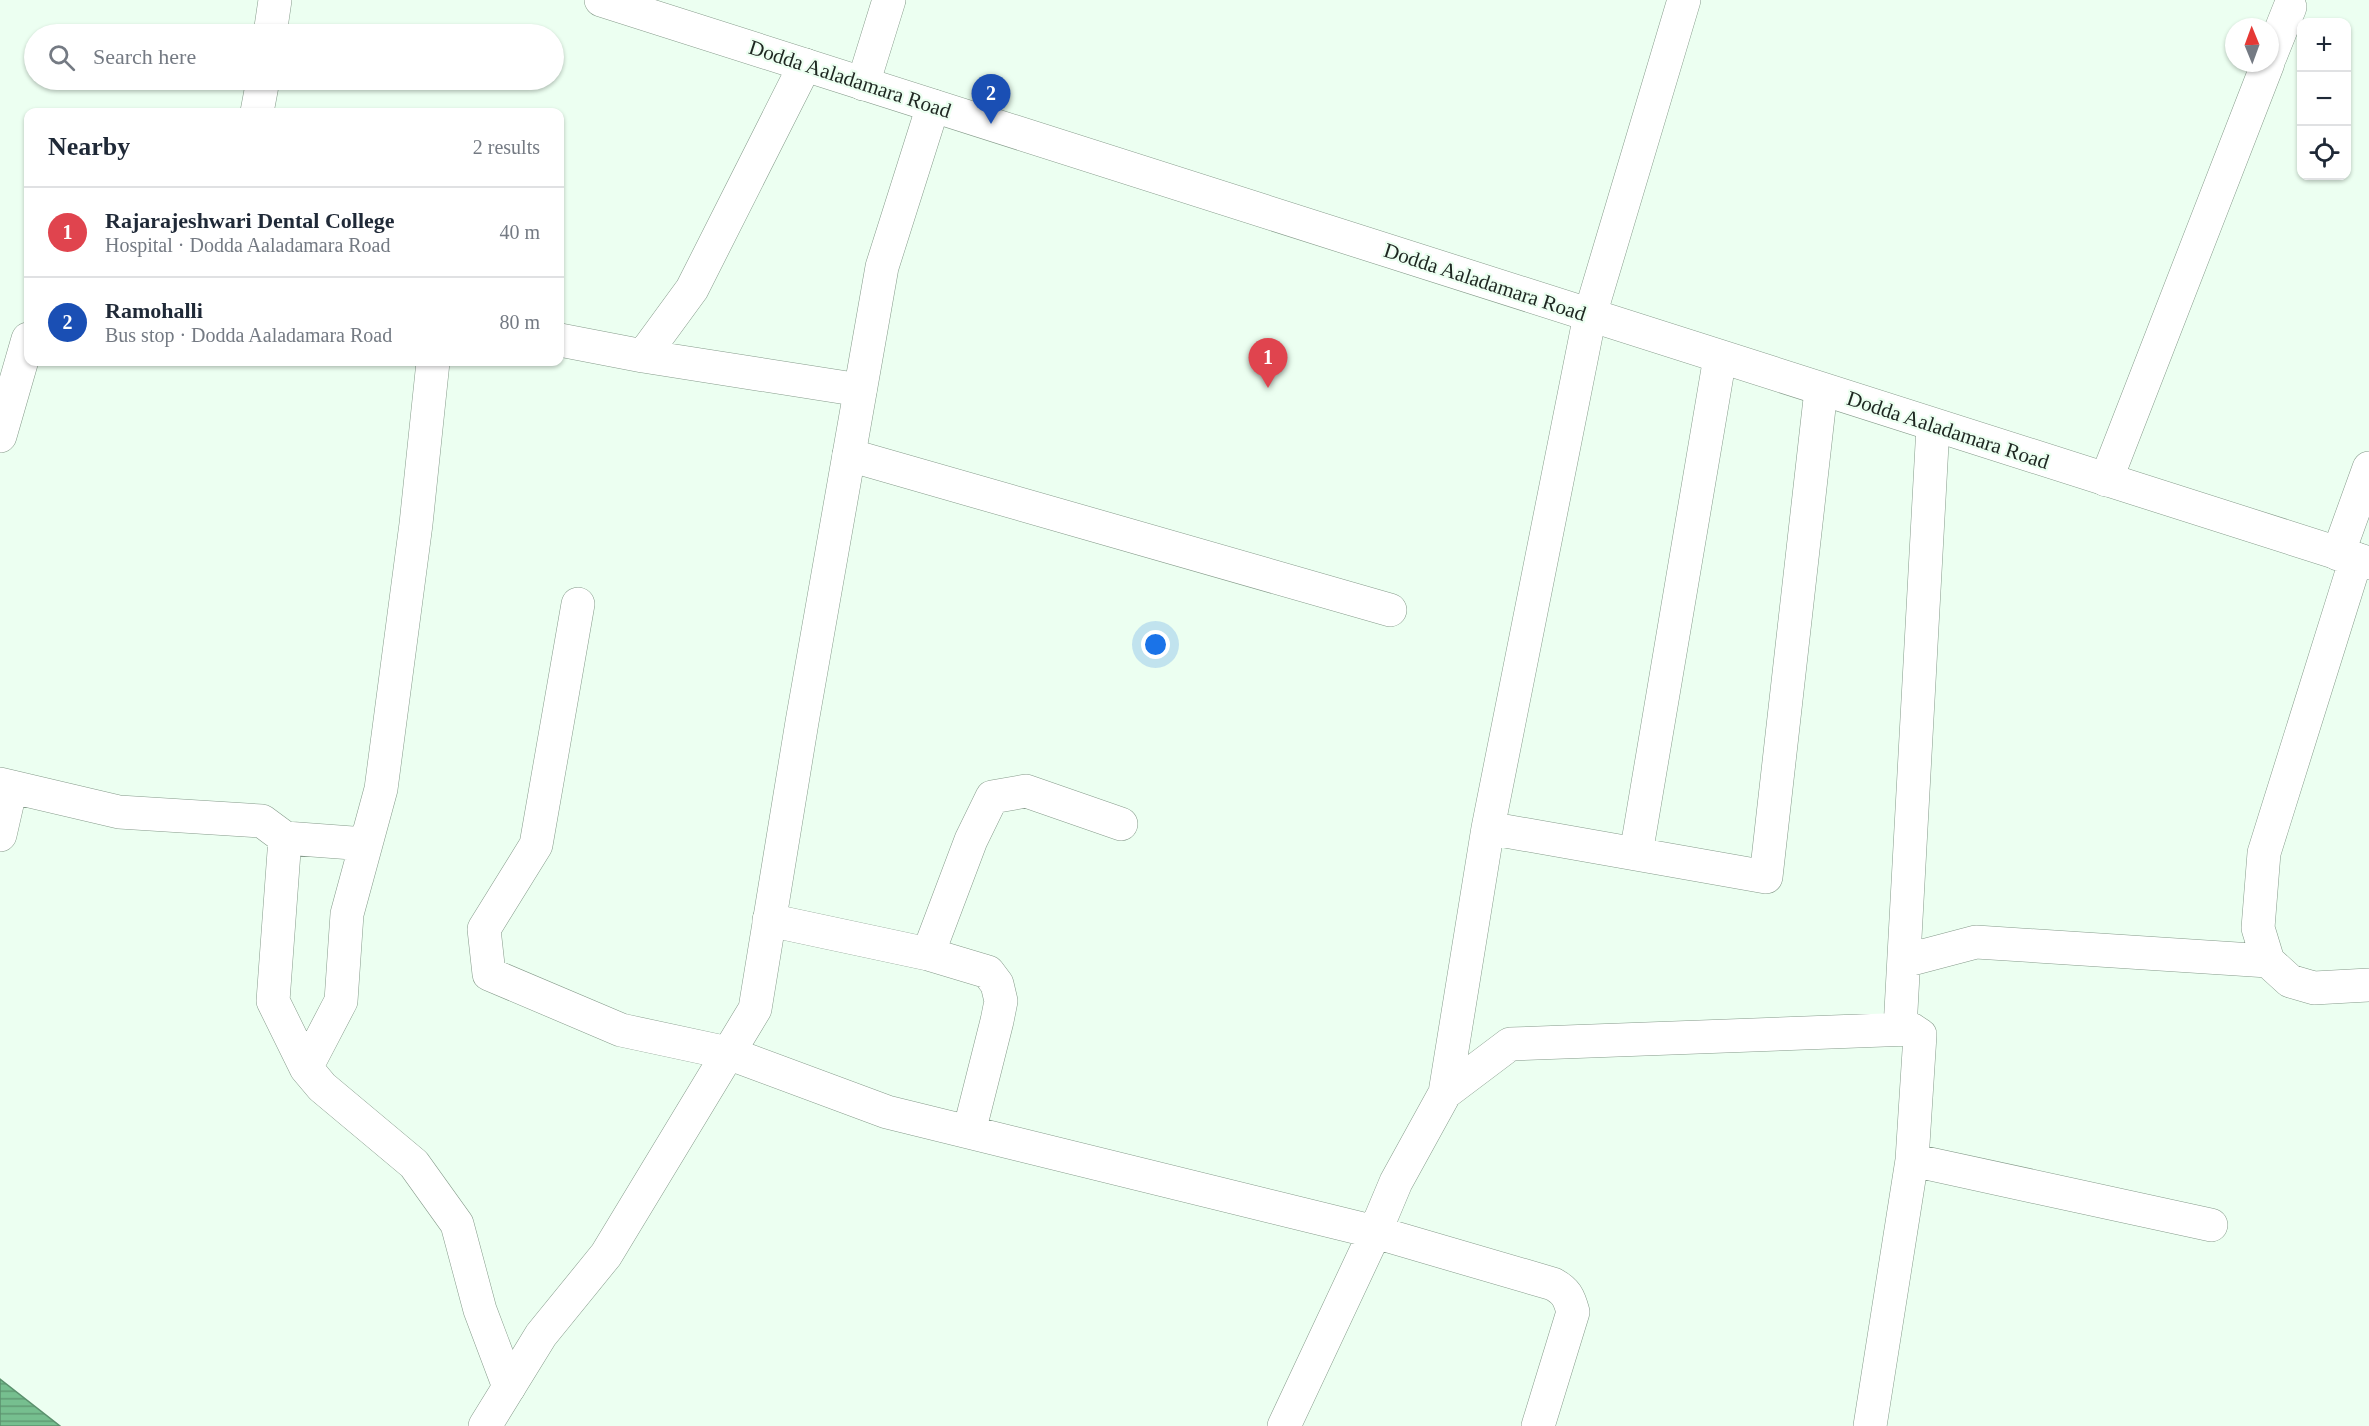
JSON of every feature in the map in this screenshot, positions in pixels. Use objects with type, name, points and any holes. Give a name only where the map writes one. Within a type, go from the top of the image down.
[{"type":"street","points":[[271,24],[275,0]]},
{"type":"street","name":"Dodda Aaladamara Road","points":[[601,0],[2354,559]]},
{"type":"street","points":[[863,84],[889,0]]},
{"type":"street","points":[[1284,1426],[1396,1182],[1445,1093],[1488,828],[1590,315],[1684,0]]},
{"type":"street","points":[[2279,34],[2290,7]]},
{"type":"street","points":[[644,356],[692,289],[804,65]]},
{"type":"street","points":[[2106,480],[2265,72]]},
{"type":"street","points":[[258,108],[261,90]]},
{"type":"street","points":[[485,1426],[541,1335],[606,1255],[755,1009],[882,267],[933,106]]},
{"type":"street","points":[[564,340],[644,356],[860,390]]},
{"type":"street","points":[[0,436],[24,353]]},
{"type":"street","points":[[1636,854],[1720,357]]},
{"type":"street","points":[[306,1068],[341,1001],[347,914],[381,789],[398,674],[433,366]]},
{"type":"street","points":[[1488,828],[1766,878],[1821,390]]},
{"type":"street","points":[[1900,1029],[1933,426]]},
{"type":"street","points":[[849,455],[1390,610]]},
{"type":"street","points":[[2369,468],[2354,559],[2264,854],[2258,928],[2268,961],[2290,981],[2314,988],[2369,986]]},
{"type":"street","points":[[578,604],[536,845],[484,929],[489,974],[621,1030],[728,1053],[887,1112],[1375,1232],[1553,1284],[1564,1290],[1573,1312],[1538,1426]]},
{"type":"street","points":[[0,835],[6,786],[119,812],[262,821],[285,838],[366,844]]},
{"type":"street","points":[[928,954],[971,840],[992,797],[1026,791],[1121,825]]},
{"type":"street","points":[[285,838],[273,1001],[306,1068],[322,1087],[414,1164],[457,1224],[480,1310],[509,1387]]},
{"type":"street","points":[[769,920],[928,954],[988,972],[998,984],[1001,1001],[969,1132]]},
{"type":"street","points":[[1904,961],[1976,942],[2268,961]]},
{"type":"street","points":[[1445,1093],[1510,1044],[1900,1029],[1911,1029],[1920,1035],[1912,1160],[1870,1426]]},
{"type":"street","points":[[1912,1160],[2211,1224]]},
{"type":"shaded area","points":[[0,1379],[60,1426],[0,1426]]},
{"type":"place","name":"Ramohalli","points":[[991,124]]},
{"type":"place","name":"Rajarajeshwari Dental College","points":[[1268,388]]}]
